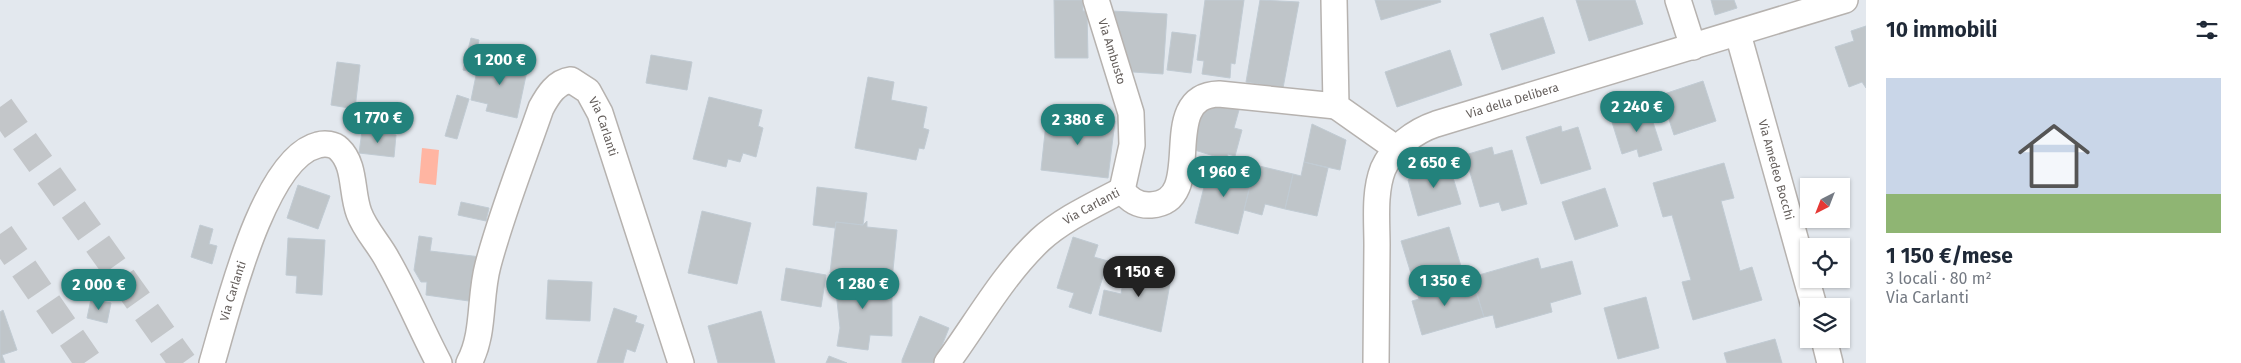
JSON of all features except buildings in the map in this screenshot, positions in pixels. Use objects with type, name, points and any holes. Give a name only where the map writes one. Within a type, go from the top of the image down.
[{"type":"street","name":"Via Ambusto","points":[[1096,0],[1131,113],[1132,146],[1122,190]]},
{"type":"street","points":[[1334,0],[1336,106],[1397,149]]},
{"type":"street","points":[[1678,0],[1693,47]]},
{"type":"street","name":"Via della Delibera","points":[[1376,363],[1378,195],[1384,168],[1397,149],[1428,126],[1738,34],[1845,0]]},
{"type":"street","name":"Via Amedeo Bocchi","points":[[1738,34],[1812,298]]},
{"type":"street","name":"Via Carlanti","points":[[469,363],[480,331],[482,297],[487,266],[541,108],[555,87],[564,81],[571,80],[588,91],[600,114],[681,363]]},
{"type":"street","name":"Via Carlanti","points":[[948,363],[1013,270],[1041,239],[1079,214],[1122,190],[1135,202],[1145,205],[1156,205],[1166,201],[1174,193],[1180,177],[1187,116],[1197,100],[1204,96],[1219,94],[1336,106]]},
{"type":"street","name":"Via Carlanti","points":[[212,363],[250,240],[273,190],[296,157],[306,150],[326,143],[338,147],[344,154],[350,166],[359,215],[390,264],[438,363]]},
{"type":"street","points":[[1826,348],[1830,363]]},
{"type":"shaded area","points":[[422,148],[439,150],[436,185],[419,183]]},
{"type":"tunnel","points":[[0,107],[183,363]]},
{"type":"tunnel","points":[[0,234],[89,363]]}]
